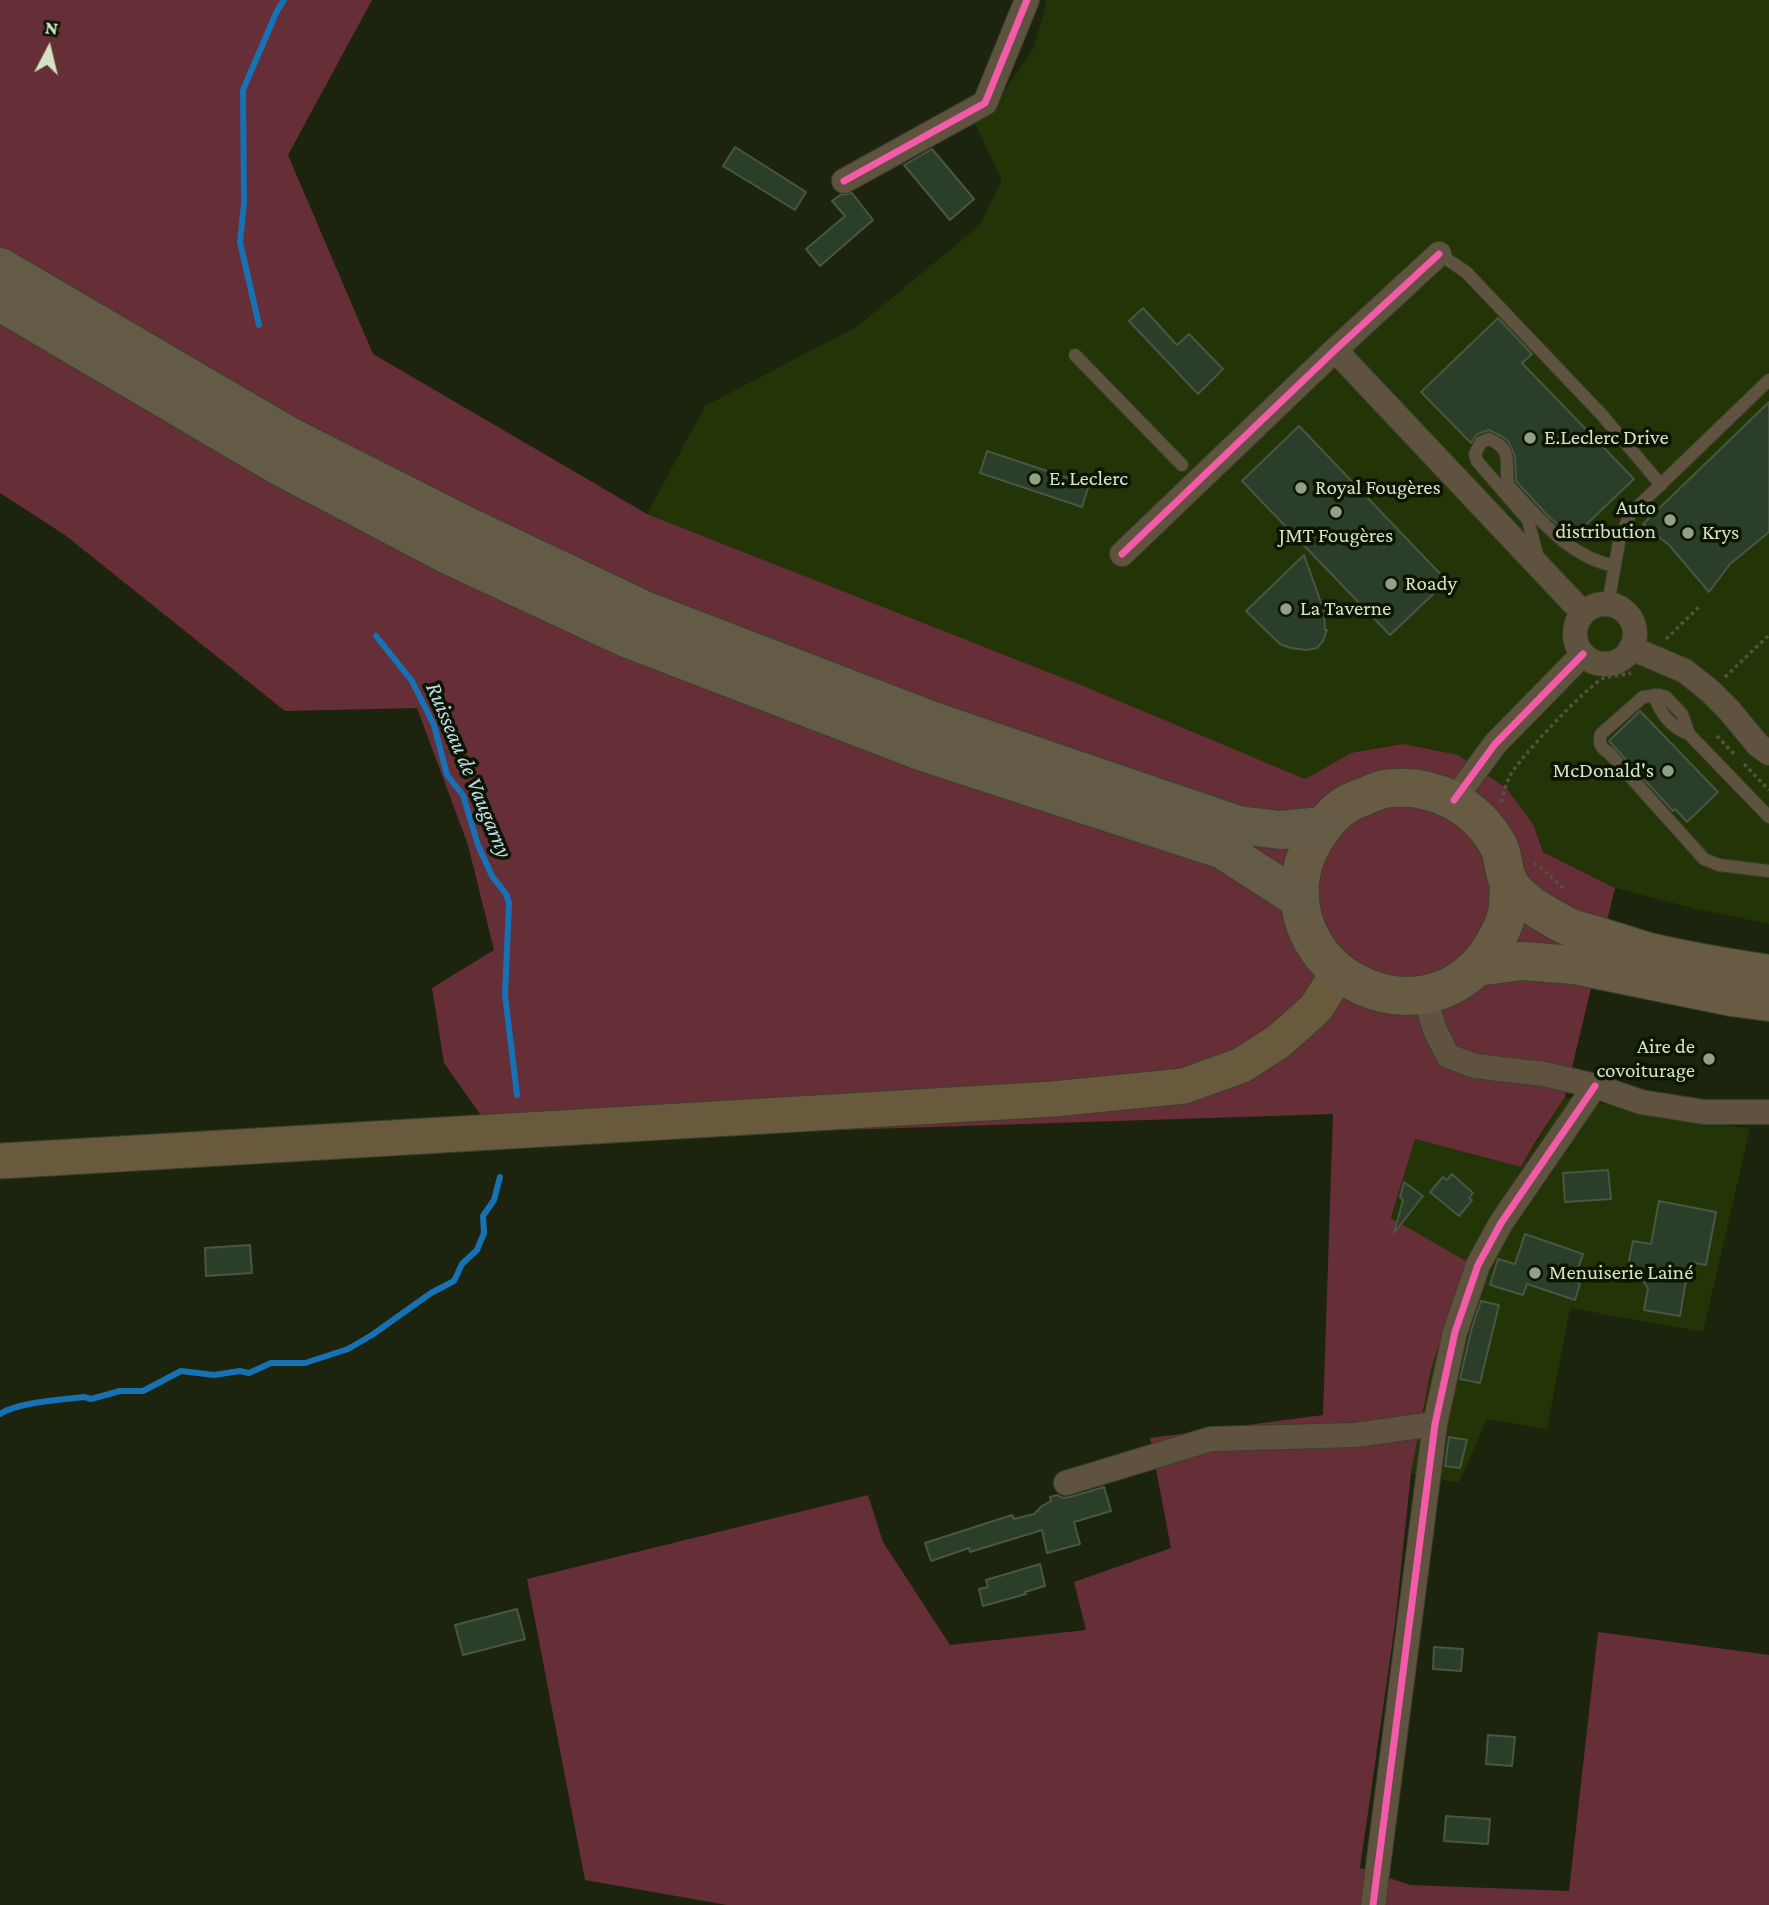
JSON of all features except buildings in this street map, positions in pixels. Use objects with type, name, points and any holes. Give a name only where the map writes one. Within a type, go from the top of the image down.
[{"type":"highway","points":[[0,267],[287,435],[467,526],[644,610],[933,721],[1238,825],[1281,830],[1322,826]]},
{"type":"highway","points":[[0,302],[281,467],[446,554],[626,638],[923,752],[1223,850],[1299,899]]},
{"type":"main road","points":[[1521,872],[1496,942],[1477,967],[1453,984],[1424,995],[1394,996],[1364,989],[1338,973],[1319,953],[1305,927],[1299,899],[1304,861],[1322,826],[1349,802],[1383,789],[1419,788],[1454,800],[1481,820],[1500,849],[1521,872],[1524,900],[1566,926],[1648,952],[1769,974]]},
{"type":"main road","points":[[1477,967],[1522,961],[1574,965],[1731,997],[1769,1002]]},
{"type":"main road","points":[[0,1161],[1053,1099],[1184,1086],[1242,1065],[1279,1041],[1316,1008],[1338,973]]},
{"type":"street","points":[[844,181],[985,103],[1027,0]]},
{"type":"street","points":[[1122,554],[1439,254]]},
{"type":"street","points":[[1335,350],[1583,613]]},
{"type":"street","points":[[1632,660],[1635,633],[1630,617],[1616,606],[1608,604],[1599,604],[1583,613],[1576,629],[1576,638],[1583,654],[1599,663],[1608,663],[1625,656],[1632,660],[1685,671],[1710,691],[1758,745],[1769,753]]},
{"type":"street","points":[[1454,800],[1495,744],[1583,654]]},
{"type":"street","points":[[1424,995],[1435,1030],[1448,1056],[1475,1066],[1544,1074],[1595,1086],[1641,1102],[1769,1112]]},
{"type":"street","points":[[1373,1905],[1435,1424],[1455,1332],[1478,1265],[1501,1223],[1595,1086]]},
{"type":"street","points":[[1066,1483],[1211,1439],[1355,1435],[1435,1424]]},
{"type":"lane","points":[[1439,254],[1466,272],[1602,415],[1661,485]]},
{"type":"lane","points":[[1074,355],[1182,465]]},
{"type":"lane","points":[[1608,604],[1619,542],[1630,514],[1769,380]]},
{"type":"lane","points":[[1541,568],[1528,520],[1477,461],[1475,454],[1481,442],[1489,439],[1499,443],[1507,454],[1508,485],[1557,537],[1573,550],[1615,566]]},
{"type":"lane","points":[[1769,817],[1689,734],[1682,714],[1666,697],[1643,697],[1601,734],[1599,741],[1602,749],[1609,753],[1704,859],[1719,864],[1769,871]]},
{"type":"path","points":[[1710,691],[1769,635]]},
{"type":"path","points":[[1502,811],[1500,803],[1510,775],[1526,753],[1603,679],[1617,677],[1632,660]]},
{"type":"path","points":[[1711,730],[1769,790]]},
{"type":"path","points":[[1521,872],[1543,869],[1570,896]]},
{"type":"shaded area","points":[[0,0],[372,0],[288,155],[373,354],[647,514],[1086,687],[1305,779],[1351,753],[1404,744],[1458,755],[1506,788],[1533,824],[1543,852],[1615,888],[1565,1097],[1521,1167],[1415,1139],[1391,1218],[1466,1261],[1431,1369],[1411,1473],[1395,1624],[1360,1868],[1410,1885],[1569,1891],[1598,1632],[1769,1655],[1769,1905],[727,1905],[585,1880],[527,1579],[868,1495],[883,1542],[950,1645],[1086,1630],[1074,1582],[1171,1548],[1150,1438],[1323,1415],[1333,1114],[499,1141],[444,1063],[432,988],[494,950],[468,845],[417,708],[285,711],[65,535],[0,493]]},
{"type":"shaded area","points":[[1047,0],[1769,0],[1769,924],[1615,888],[1543,852],[1533,824],[1351,753],[1305,779],[1086,687],[647,514],[705,406],[858,326],[980,225],[1002,180],[974,122],[1003,93],[1034,47]]},
{"type":"shaded area","points":[[1565,1097],[1750,1129],[1703,1332],[1570,1308],[1547,1429],[1487,1419],[1459,1483],[1411,1473],[1431,1369],[1391,1219],[1415,1139],[1521,1167]]},
{"type":"waterway","name":"Ruisseau de Vaugarny","points":[[259,325],[240,242],[244,203],[243,90],[284,0]]},
{"type":"waterway","name":"Ruisseau de Vaugarny","points":[[376,636],[412,681],[434,725],[447,775],[463,795],[478,845],[492,876],[506,894],[509,903],[505,995],[517,1095]]},
{"type":"waterway","name":"Ruisseau de Vaugarny","points":[[0,1414],[41,1402],[84,1397],[91,1399],[120,1391],[143,1391],[181,1371],[214,1375],[240,1371],[249,1373],[271,1363],[305,1363],[348,1349],[431,1293],[454,1281],[462,1264],[477,1250],[484,1233],[483,1216],[494,1200],[500,1177]]},
{"type":"cycle path","points":[[844,181],[985,103],[1027,0]]},
{"type":"cycle path","points":[[1122,554],[1439,254]]},
{"type":"cycle path","points":[[1454,800],[1495,744],[1583,654]]},
{"type":"cycle path","points":[[1373,1905],[1435,1424],[1455,1332],[1478,1265],[1501,1223],[1595,1086]]},
{"type":"place","name":"E.Leclerc Drive","points":[[1530,438]]},
{"type":"place","name":"E. Leclerc","points":[[1035,479]]},
{"type":"place","name":"Royal Fougères","points":[[1301,488]]},
{"type":"place","name":"JMT Fougères","points":[[1336,512]]},
{"type":"place","name":"Auto distribution","points":[[1670,520]]},
{"type":"place","name":"Krys","points":[[1688,533]]},
{"type":"place","name":"Roady","points":[[1391,584]]},
{"type":"place","name":"La Taverne","points":[[1286,609]]},
{"type":"place","name":"McDonald's","points":[[1668,771]]},
{"type":"place","name":"Aire de covoiturage","points":[[1709,1059]]},
{"type":"place","name":"Menuiserie Lainé","points":[[1535,1273]]}]
